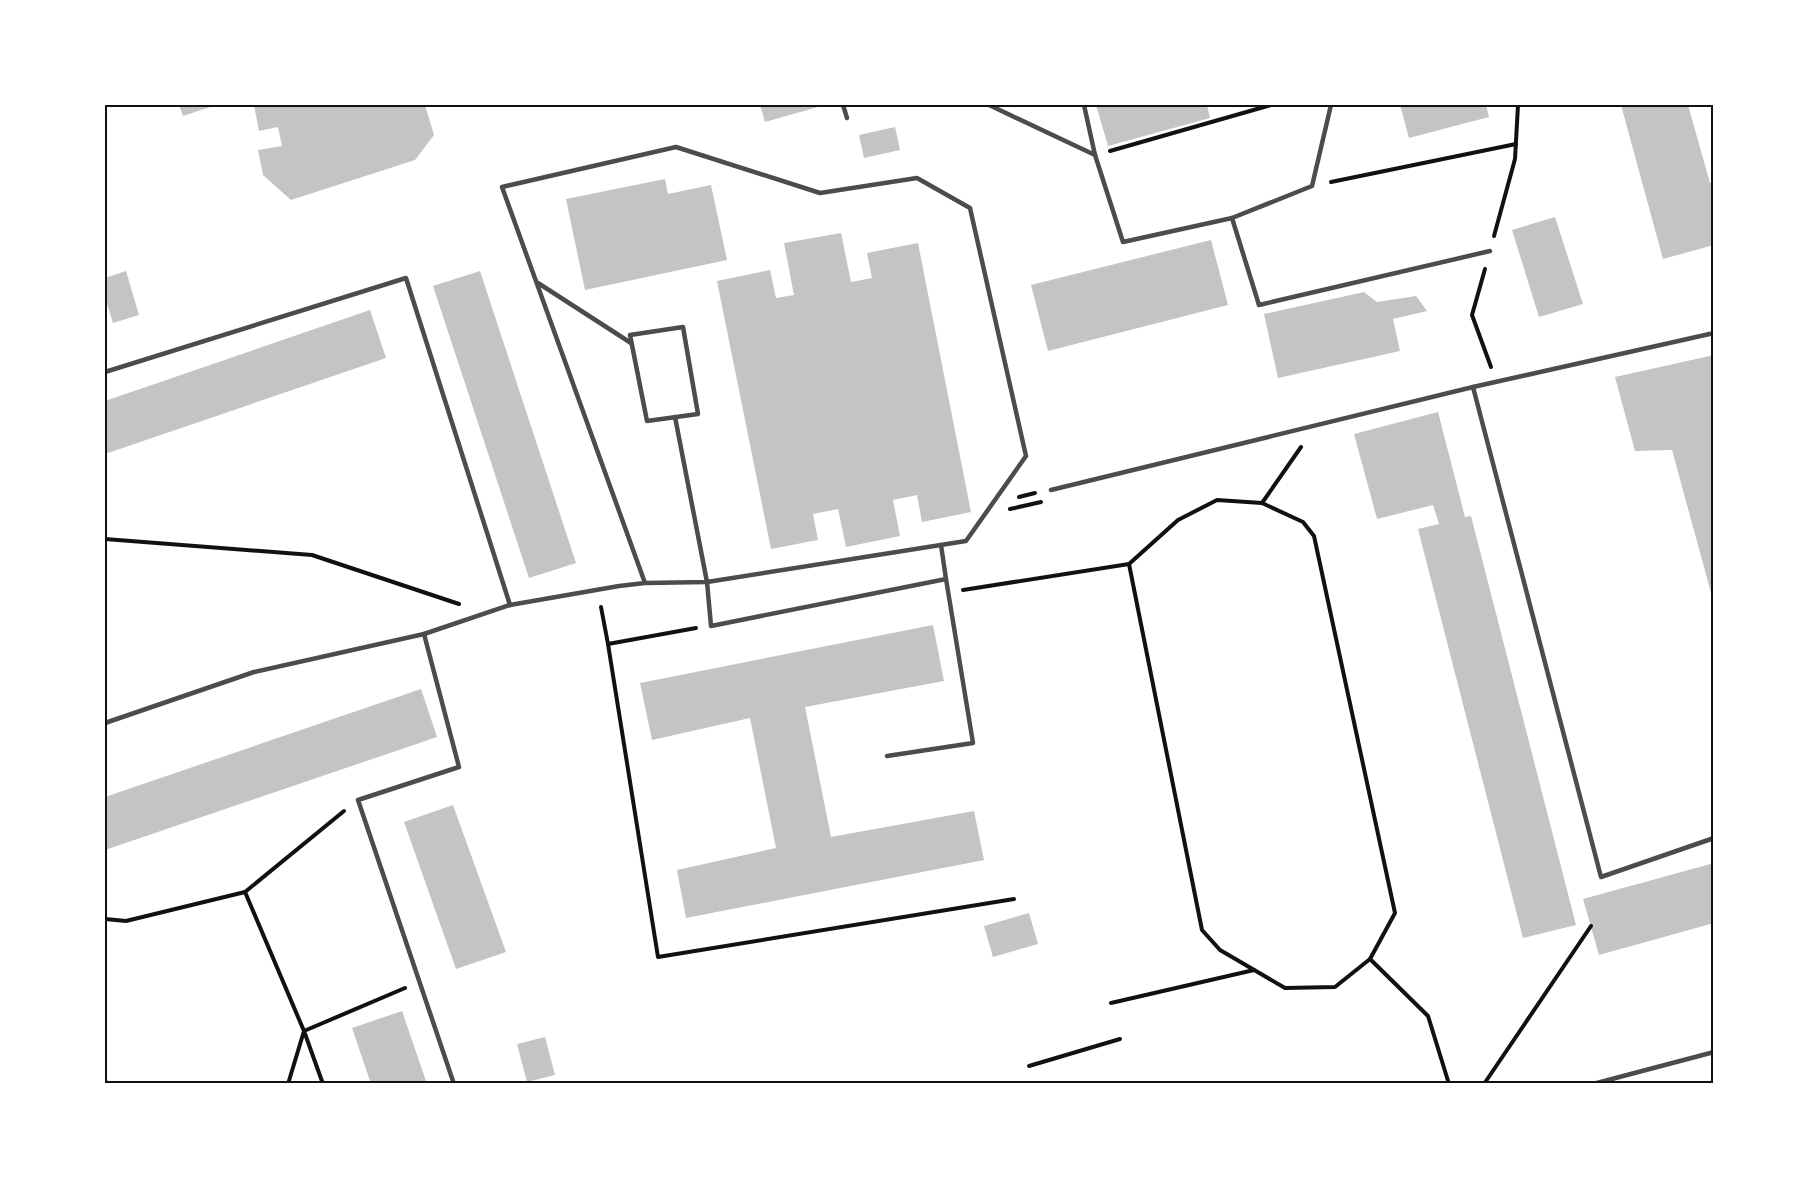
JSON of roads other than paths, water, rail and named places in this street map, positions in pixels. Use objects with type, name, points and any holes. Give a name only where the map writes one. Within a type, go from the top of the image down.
[{"type":"lane","points":[[843,105],[847,118]]},
{"type":"lane","points":[[989,105],[1095,155]]},
{"type":"lane","points":[[1084,105],[1095,155],[1123,242],[1232,218],[1312,186],[1331,105]]},
{"type":"lane","points":[[105,723],[254,672],[424,634],[510,605],[645,583],[707,582],[966,541],[1026,456],[970,208],[917,178],[820,193],[676,147],[502,187],[645,583]]},
{"type":"lane","points":[[1232,218],[1259,305],[1490,251]]},
{"type":"lane","points":[[105,372],[406,278],[510,605]]},
{"type":"lane","points":[[537,282],[632,343]]},
{"type":"lane","points":[[683,327],[698,414],[675,417],[647,421],[630,335],[683,327]]},
{"type":"lane","points":[[1051,490],[1473,387],[1714,333]]},
{"type":"lane","points":[[1473,387],[1602,877],[1714,838]]},
{"type":"lane","points":[[675,417],[707,582],[711,626],[946,579]]},
{"type":"lane","points":[[887,756],[973,743],[941,545]]},
{"type":"lane","points":[[424,634],[459,768],[358,800],[454,1084]]},
{"type":"lane","points":[[1593,1084],[1714,1052]]},
{"type":"lane","points":[[105,1080],[106,1084]]}]
